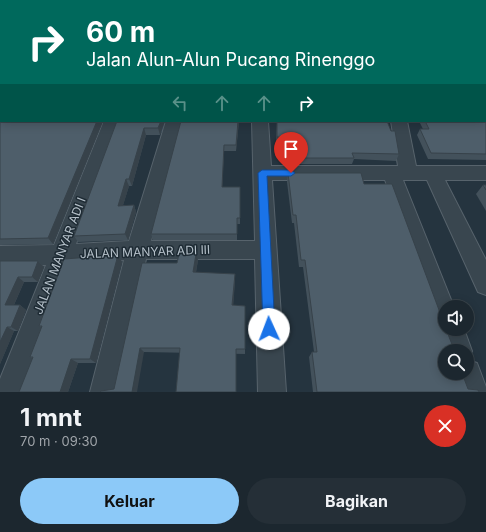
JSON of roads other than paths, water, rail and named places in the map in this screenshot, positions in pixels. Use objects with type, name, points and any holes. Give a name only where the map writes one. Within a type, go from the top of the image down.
[{"type":"street","name":"JALAN MANYAR ADI I","points":[[8,392],[112,122]]},
{"type":"street","points":[[104,392],[134,251],[174,122]]},
{"type":"street","points":[[260,122],[272,392]]},
{"type":"street","points":[[399,122],[405,161],[401,174],[441,300]]},
{"type":"street","points":[[262,173],[486,173]]},
{"type":"street","points":[[433,174],[484,277]]},
{"type":"street","name":"JALAN MANYAR ADI III","points":[[0,256],[61,255],[134,251],[266,250]]},
{"type":"street","points":[[470,380],[474,392]]},
{"type":"waterway","points":[[163,132],[166,122]]}]
